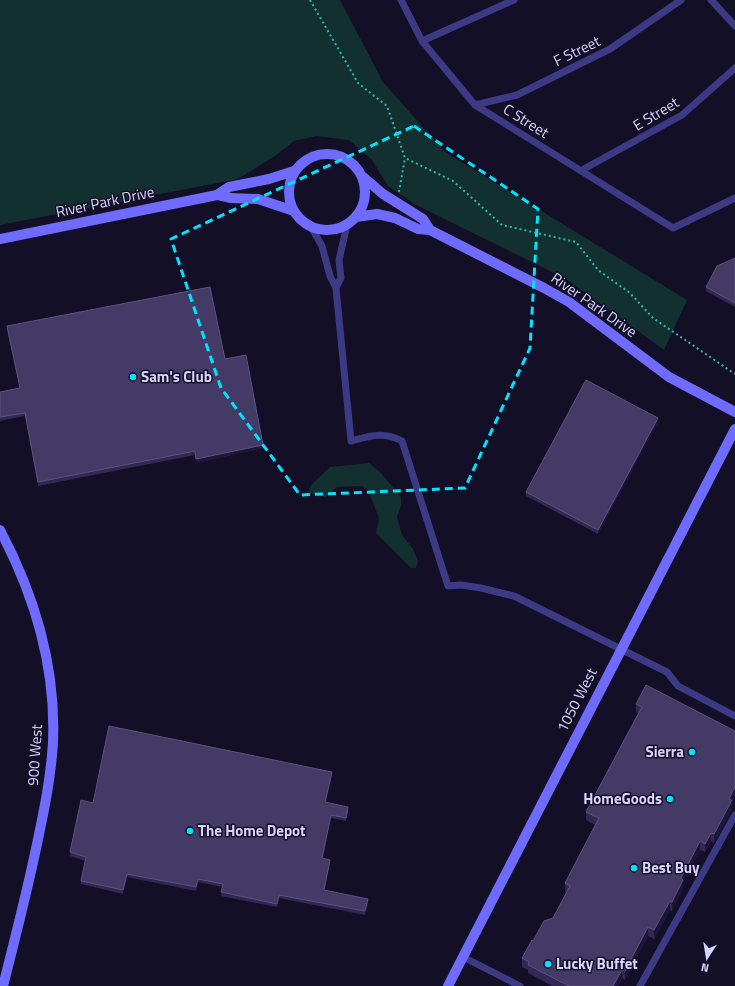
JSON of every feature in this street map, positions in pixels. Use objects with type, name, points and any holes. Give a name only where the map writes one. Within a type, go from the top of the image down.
[{"type":"street","points":[[324,154],[335,155],[346,159],[355,166],[362,176],[365,186],[365,198],[362,208],[356,217],[347,225],[338,229],[320,230],[311,227],[304,223],[294,211],[290,202],[288,191],[294,171],[312,156],[324,154]]},
{"type":"street","name":"River Park Drive","points":[[0,239],[217,195],[229,187],[269,179],[294,171]]},
{"type":"street","name":"River Park Drive","points":[[362,176],[382,194],[423,219],[430,230]]},
{"type":"street","name":"River Park Drive","points":[[217,195],[230,198],[258,199],[294,211]]},
{"type":"street","name":"River Park Drive","points":[[356,217],[377,214],[395,218],[418,229],[430,230],[544,288],[569,302],[669,377],[735,412]]},
{"type":"street","name":"1050 West","points":[[448,986],[735,429]]},
{"type":"street","name":"900 West","points":[[0,530],[19,568],[40,625],[49,675],[53,728],[52,758],[47,798],[29,883],[3,986]]},
{"type":"lane","name":"C Street","points":[[401,0],[422,41],[475,104],[673,228],[735,198]]},
{"type":"lane","points":[[422,41],[514,0]]},
{"type":"lane","name":"F Street","points":[[475,104],[517,94],[610,49],[681,0]]},
{"type":"lane","points":[[711,0],[735,26]]},
{"type":"lane","name":"E Street","points":[[582,170],[682,116],[735,68]]},
{"type":"lane","points":[[336,288],[341,278],[340,260],[347,225]]},
{"type":"lane","points":[[311,227],[322,246],[330,276],[336,288],[351,441],[382,435],[390,436],[402,441],[448,586],[461,585],[481,588],[514,596],[667,672],[678,686],[735,716]]},
{"type":"lane","points":[[640,986],[735,815]]},
{"type":"lane","points":[[463,956],[520,986]]},
{"type":"path","points":[[310,0],[358,83],[387,106],[405,158],[399,192]]},
{"type":"path","points":[[405,158],[453,181],[502,224],[576,242],[598,270],[630,293],[653,318],[735,374]]},
{"type":"highlighted area","points":[[414,126],[538,209],[530,348],[465,488],[300,495],[221,388],[171,239]]},
{"type":"green space","points":[[0,0],[340,0],[383,82],[445,152],[687,300],[664,350],[566,279],[414,204],[388,186],[372,160],[349,140],[317,136],[294,141],[275,156],[238,179],[0,225]]},
{"type":"green space","points":[[369,463],[381,473],[401,497],[401,506],[397,517],[402,535],[413,549],[418,561],[416,568],[411,568],[376,533],[379,518],[368,490],[362,486],[337,487],[326,497],[308,493],[311,485],[330,467]]},
{"type":"building","points":[[735,258],[735,303],[706,287],[717,266]]},
{"type":"building","name":"Sam's Club","points":[[210,287],[225,359],[246,355],[263,445],[196,459],[195,451],[38,482],[25,413],[0,417],[0,392],[20,388],[7,326]]},
{"type":"building","points":[[586,380],[658,418],[598,530],[526,492]]},
{"type":"building","points":[[646,685],[735,731],[735,787],[729,799],[732,800],[714,834],[711,833],[705,844],[700,841],[681,878],[683,880],[672,902],[670,901],[654,930],[648,927],[625,971],[622,970],[613,986],[569,986],[528,965],[529,962],[522,958],[544,921],[553,918],[570,886],[565,883],[599,818],[586,812],[642,707],[636,704]]},
{"type":"building","name":"The Home Depot","points":[[109,726],[332,772],[325,802],[348,807],[346,818],[331,815],[322,858],[330,860],[324,890],[368,899],[365,911],[279,895],[277,904],[221,892],[223,884],[198,879],[196,887],[127,874],[123,890],[81,881],[86,857],[70,852],[81,800],[93,803]]},
{"type":"place","name":"Sam's Club","points":[[133,377]]},
{"type":"place","name":"Sierra","points":[[692,752]]},
{"type":"place","name":"HomeGoods","points":[[670,799]]},
{"type":"place","name":"The Home Depot","points":[[190,831]]},
{"type":"place","name":"Best Buy","points":[[634,868]]},
{"type":"place","name":"Lucky Buffet","points":[[548,964]]}]
